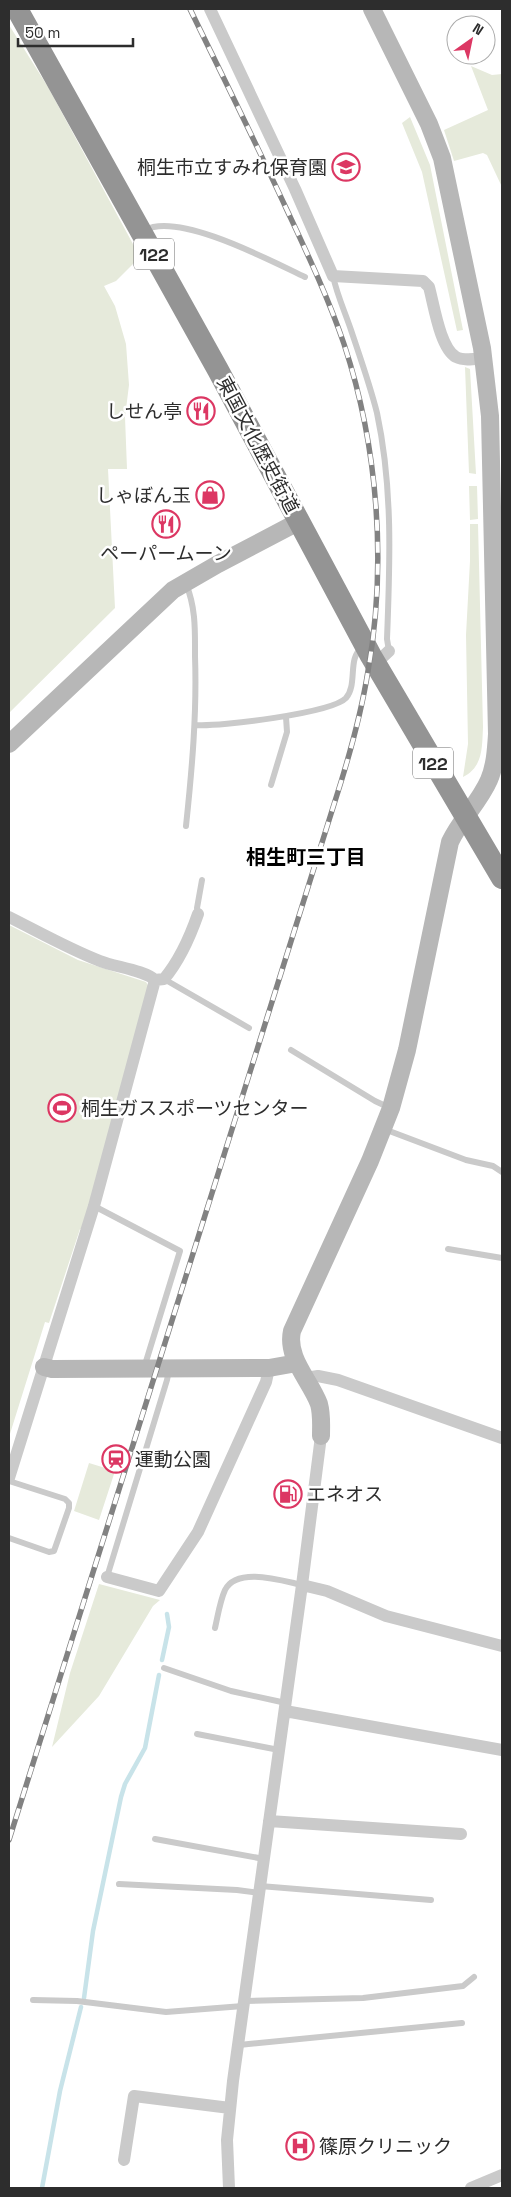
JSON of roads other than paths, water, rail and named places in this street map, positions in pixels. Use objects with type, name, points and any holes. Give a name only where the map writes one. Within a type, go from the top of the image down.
[{"type":"highway","name":"東国文化歴史街道","points":[[17,9],[142,231],[298,522],[377,654],[465,817],[502,878]]},
{"type":"street","points":[[210,9],[333,276],[423,281],[429,288],[446,348],[456,357],[465,360],[483,358]]},
{"type":"street","points":[[229,2188],[227,2160],[230,2108],[280,1750],[320,1436],[321,1412],[291,1344],[292,1331],[384,1128],[391,1108],[407,1050],[450,842],[482,793],[493,768],[497,734],[499,640],[494,502],[496,414],[442,158],[429,124],[372,9]]},
{"type":"street","points":[[9,744],[174,590],[218,564],[298,522]]},
{"type":"street","points":[[9,1479],[94,1206],[160,980],[170,973],[191,934],[198,914]]},
{"type":"street","points":[[9,917],[80,952],[117,967],[160,980]]},
{"type":"street","points":[[44,1367],[52,1369],[269,1368],[302,1370],[502,1438]]},
{"type":"street","points":[[107,1577],[159,1592],[198,1532],[266,1382],[269,1368]]},
{"type":"street","points":[[302,1585],[327,1591],[386,1616],[502,1646]]},
{"type":"street","points":[[285,1707],[502,1750]]},
{"type":"street","points":[[269,1821],[462,1834]]},
{"type":"street","points":[[124,2160],[134,2096],[230,2108]]},
{"type":"street","points":[[471,2188],[502,2175]]},
{"type":"lane","points":[[142,231],[157,225],[200,232],[252,252],[305,277]]},
{"type":"lane","points":[[196,725],[230,724],[286,717],[346,699],[351,690],[356,654],[377,654],[387,639],[391,559],[390,513],[381,442],[376,411],[333,276]]},
{"type":"lane","points":[[186,583],[194,612],[196,725],[186,826]]},
{"type":"lane","points":[[271,785],[287,732],[286,717]]},
{"type":"lane","points":[[198,914],[197,908],[202,880]]},
{"type":"lane","points":[[160,980],[249,1028]]},
{"type":"lane","points":[[291,1050],[391,1108]]},
{"type":"lane","points":[[384,1128],[466,1160],[493,1166],[502,1172]]},
{"type":"lane","points":[[94,1206],[180,1251],[144,1368]]},
{"type":"lane","points":[[448,1249],[502,1258]]},
{"type":"lane","points":[[107,1577],[169,1369]]},
{"type":"lane","points":[[9,1479],[65,1499],[69,1503],[54,1551],[49,1552],[9,1538]]},
{"type":"lane","points":[[215,1628],[226,1588],[236,1581],[264,1576],[302,1585]]},
{"type":"lane","points":[[164,1668],[285,1707]]},
{"type":"lane","points":[[197,1734],[280,1750]]},
{"type":"lane","points":[[155,1839],[264,1859]]},
{"type":"lane","points":[[119,1884],[431,1900]]},
{"type":"lane","points":[[33,2000],[77,2001],[166,2012],[245,2004],[363,1998],[463,1986],[474,1977]]},
{"type":"lane","points":[[239,2045],[462,2023]]},
{"type":"waterway","points":[[162,1660],[169,1627],[167,1614]]},
{"type":"waterway","points":[[84,1998],[93,1931],[121,1797],[125,1784],[145,1748],[159,1675]]},
{"type":"waterway","points":[[42,2188],[60,2091],[81,2007]]},
{"type":"railway","points":[[9,1840],[341,782],[363,699],[374,630],[378,548],[376,506],[372,465],[356,383],[338,327],[302,242],[190,9]]},
{"type":"place","name":"桐生市立すみれ保育園","points":[[346,167]]},
{"type":"place","name":"しせん亭","points":[[201,411]]},
{"type":"place","name":"しゃぼん玉","points":[[210,495]]},
{"type":"place","name":"ペーパームーン","points":[[166,524]]},
{"type":"place","name":"桐生ガススポーツセンター","points":[[62,1108]]},
{"type":"place","name":"運動公園","points":[[116,1459]]},
{"type":"place","name":"エネオス","points":[[288,1494]]},
{"type":"place","name":"篠原クリニック","points":[[300,2146]]},
{"type":"district","name":"相生町三丁目","points":[[306,857]]}]
